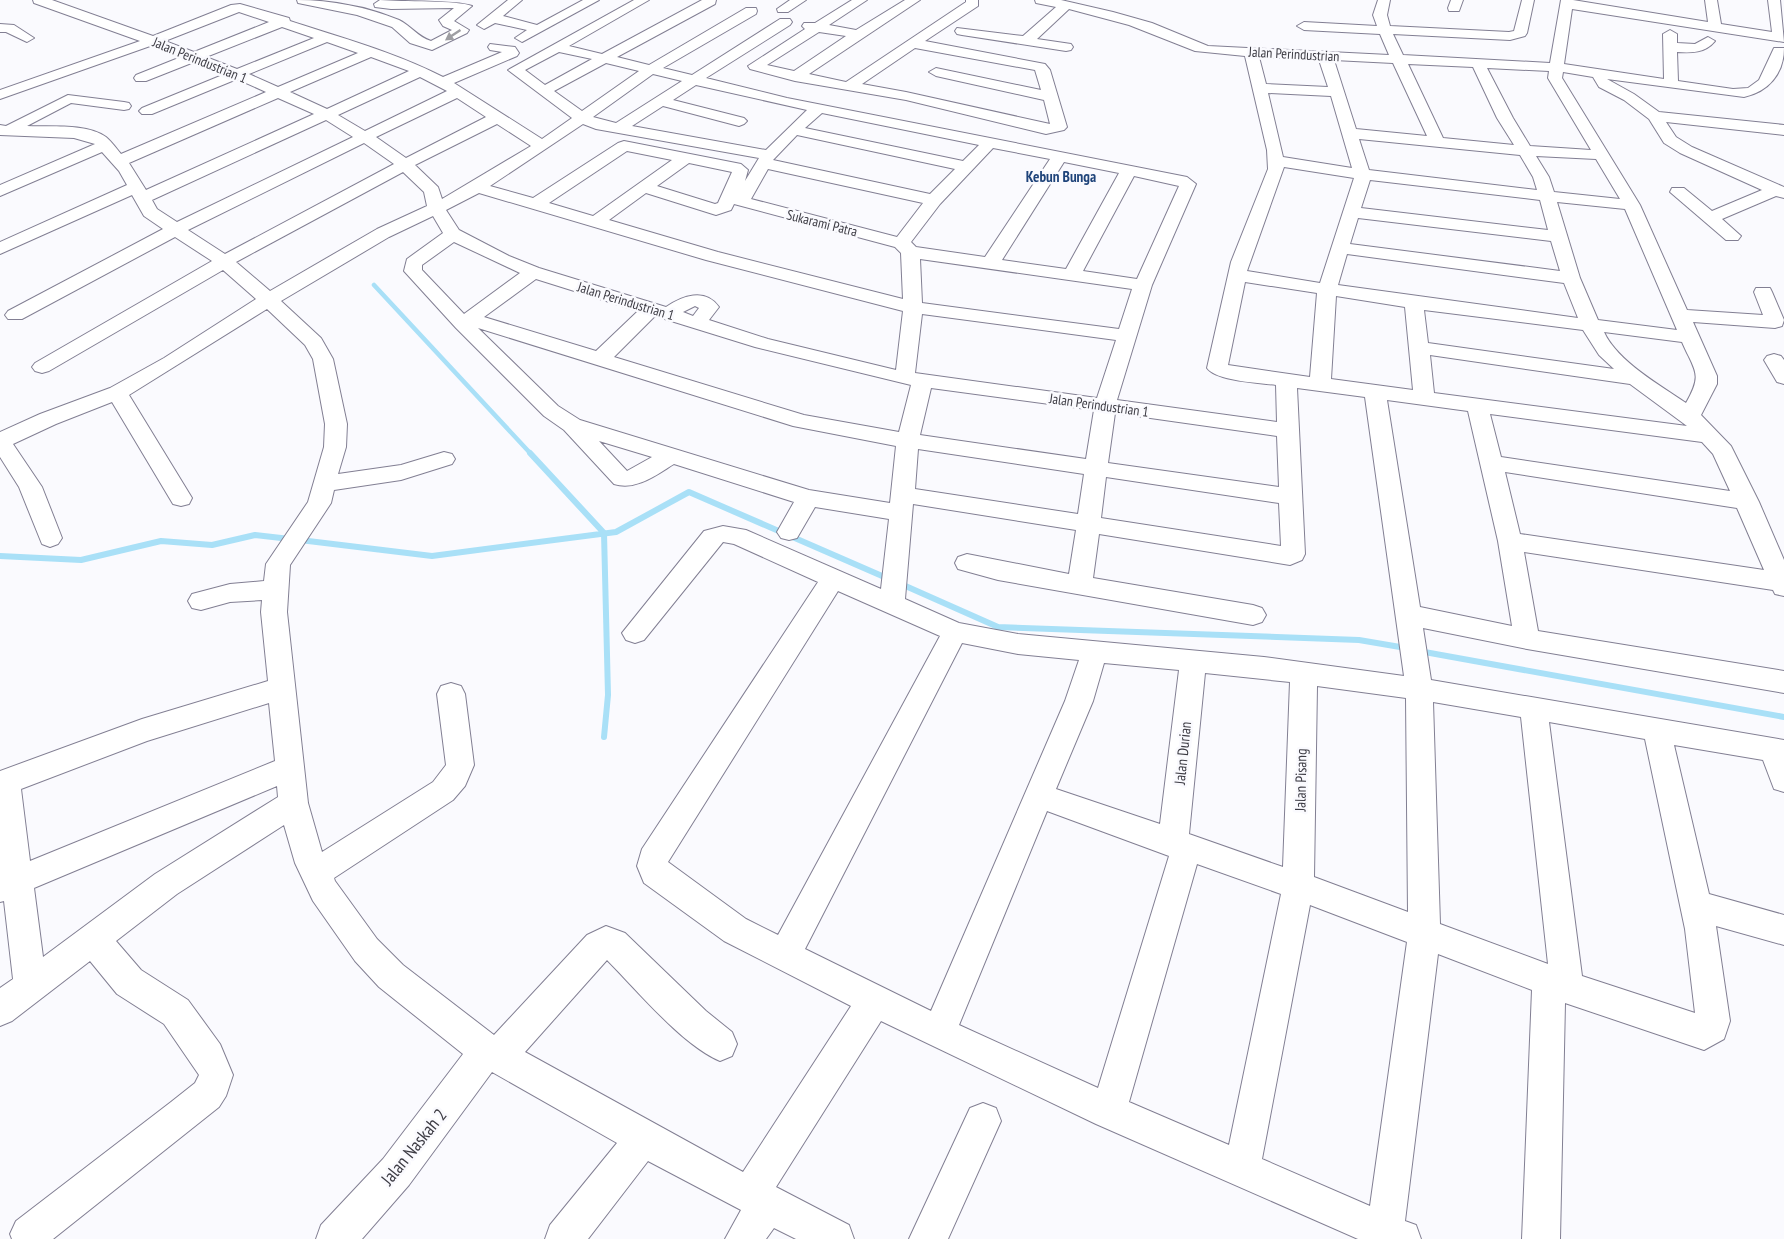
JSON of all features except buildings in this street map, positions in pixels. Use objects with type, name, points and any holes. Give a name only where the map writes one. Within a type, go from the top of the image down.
[{"type":"street","points":[[303,0],[360,12],[397,24],[415,40],[432,46],[462,30],[447,23],[446,20],[466,6],[446,3],[409,6],[383,1],[360,12]]},
{"type":"street","points":[[516,0],[488,22],[538,29]]},
{"type":"street","points":[[567,14],[575,0]]},
{"type":"street","points":[[522,38],[593,0]]},
{"type":"street","points":[[644,0],[515,70],[580,117],[596,124],[711,145],[934,200]]},
{"type":"street","points":[[618,128],[692,80],[784,15],[800,0]]},
{"type":"street","points":[[861,0],[755,66],[795,77],[906,96],[1052,130],[1059,127],[1052,97],[1040,67],[911,44]]},
{"type":"street","points":[[795,77],[858,34],[914,0]]},
{"type":"street","points":[[848,87],[974,3],[972,0]]},
{"type":"street","name":"Jalan Perindustrian","points":[[1041,0],[1066,5],[1089,4],[1197,48],[1555,67],[1742,94],[1760,89],[1767,79]]},
{"type":"street","points":[[1384,0],[1380,15],[1385,31],[1438,142]]},
{"type":"street","points":[[1304,27],[1517,35],[1520,33],[1528,0]]},
{"type":"street","points":[[1636,21],[1639,0]]},
{"type":"street","points":[[1711,0],[1715,27]]},
{"type":"street","points":[[1774,0],[1782,45],[1767,79],[1784,87]]},
{"type":"street","name":"Jalan Perindustrian 1","points":[[51,1],[237,74],[324,113],[366,136],[423,180],[432,190],[436,207],[453,234],[503,260],[533,272],[659,312],[690,301],[702,301],[709,307],[698,323],[762,343],[914,379],[1287,430]]},
{"type":"street","points":[[1690,416],[1707,384],[1707,376],[1632,205],[1555,78],[1567,2],[1636,21],[1715,27],[1782,45]]},
{"type":"street","points":[[211,3],[231,9]]},
{"type":"street","points":[[544,91],[717,3],[760,14],[784,15],[815,27],[858,34]]},
{"type":"street","points":[[1026,41],[1066,5]]},
{"type":"street","points":[[1,94],[152,41],[231,9],[240,8],[284,21],[421,71],[543,146]]},
{"type":"street","points":[[50,538],[39,505],[20,465],[0,442],[48,419],[117,393],[383,233],[436,207],[452,202],[543,146],[580,117],[650,70],[760,14]]},
{"type":"street","points":[[141,78],[284,21]]},
{"type":"street","points":[[1636,21],[1671,40],[1695,49],[1704,46],[1708,41],[1782,45]]},
{"type":"street","points":[[0,28],[9,28],[27,38]]},
{"type":"street","points":[[962,31],[1066,47]]},
{"type":"street","points":[[147,111],[328,37]]},
{"type":"street","points":[[1671,40],[1671,84]]},
{"type":"street","points":[[442,83],[512,53],[510,50],[495,46]]},
{"type":"street","points":[[557,47],[767,98],[1181,180],[1188,184],[1143,285],[1106,406],[1080,586]]},
{"type":"street","points":[[119,161],[372,52]]},
{"type":"street","points":[[1251,52],[1277,161],[1275,175],[1240,262],[1217,368],[1223,371],[1286,380],[1709,436]]},
{"type":"street","points":[[906,96],[962,53]]},
{"type":"street","points":[[1320,383],[1327,290],[1363,176],[1325,56]]},
{"type":"street","points":[[1478,63],[1505,118],[1527,151],[1547,196],[1571,278],[1601,345],[1636,378],[1690,416],[1723,451],[1783,584]]},
{"type":"street","points":[[0,249],[140,192],[421,71]]},
{"type":"street","points":[[936,72],[1052,97]]},
{"type":"street","points":[[1597,72],[1604,84],[1629,97],[1655,116],[1670,140],[1686,150],[1777,186]]},
{"type":"street","points":[[1260,88],[1337,92]]},
{"type":"street","points":[[15,315],[176,229],[457,92]]},
{"type":"street","points":[[711,145],[767,98]]},
{"type":"street","points":[[2,132],[68,99],[124,106]]},
{"type":"street","points":[[660,101],[739,121]]},
{"type":"street","points":[[766,159],[793,130],[819,108]]},
{"type":"street","points":[[1655,116],[1784,130]]},
{"type":"street","points":[[42,366],[139,309],[403,164],[496,118]]},
{"type":"street","points":[[793,130],[968,167]]},
{"type":"street","points":[[2,132],[87,135],[106,145],[140,192],[150,212],[225,262],[306,334],[314,342],[323,359],[333,400],[336,424],[335,447],[319,503],[278,564],[274,590],[288,768],[293,803],[315,873],[324,891],[366,950],[399,982],[492,1053],[701,1170],[759,1198],[834,1239]]},
{"type":"street","points":[[1349,134],[1602,156]]},
{"type":"street","points":[[895,590],[914,379],[911,307],[905,247],[934,200],[989,143]]},
{"type":"street","points":[[0,191],[106,145]]},
{"type":"street","points":[[535,205],[620,147],[630,146],[684,159],[735,167],[740,170],[741,174],[726,206],[716,210],[645,188]]},
{"type":"street","points":[[991,262],[1059,157]]},
{"type":"street","points":[[594,223],[684,159]]},
{"type":"street","name":"Sukarami Patra","points":[[766,159],[741,200],[744,204],[905,247],[1143,285]]},
{"type":"street","points":[[1277,161],[1363,176],[1632,205]]},
{"type":"street","points":[[1072,274],[1129,170]]},
{"type":"street","points":[[1709,218],[1777,186]]},
{"type":"street","points":[[476,187],[594,223],[778,274],[911,307],[1127,336]]},
{"type":"street","points":[[1678,192],[1732,236]]},
{"type":"street","points":[[1352,212],[1557,236]]},
{"type":"street","points":[[453,234],[413,263],[413,271],[466,322],[551,411],[572,425],[622,479],[635,477],[673,455]]},
{"type":"street","points":[[1341,248],[1571,278]]},
{"type":"street","points":[[466,322],[533,272]]},
{"type":"street","points":[[1237,275],[1414,303],[1688,337]]},
{"type":"street","points":[[1682,315],[1775,322],[1763,292]]},
{"type":"street","points":[[1414,303],[1424,397]]},
{"type":"street","points":[[601,358],[659,312]]},
{"type":"street","points":[[466,322],[601,358],[801,421],[908,440],[1290,497]]},
{"type":"street","points":[[1420,348],[1636,378]]},
{"type":"street","points":[[572,425],[808,498],[902,504],[1088,525],[1290,556],[1293,554],[1286,380]]},
{"type":"street","points":[[833,578],[653,859],[652,866],[655,873],[735,930],[939,1033],[1109,1111],[1394,1235],[1424,934],[1416,664],[1375,391]]},
{"type":"street","points":[[117,393],[181,498]]},
{"type":"street","points":[[1477,405],[1510,541],[1527,639]]},
{"type":"street","points":[[326,483],[397,475],[444,459]]},
{"type":"street","points":[[1492,463],[1747,502]]},
{"type":"street","points":[[789,532],[808,498]]},
{"type":"street","points":[[635,633],[712,537],[723,534],[738,536],[833,578],[895,590],[956,632],[1018,644],[1304,674],[1416,664],[1534,709],[1779,751],[1784,780]]},
{"type":"street","points":[[1510,541],[1783,584]]},
{"type":"street","points":[[967,563],[1080,586],[1253,615]]},
{"type":"street","points":[[201,601],[230,593],[274,590]]},
{"type":"street","points":[[1409,615],[1527,639],[1784,682]]},
{"type":"street","points":[[785,955],[956,632]]},
{"type":"street","points":[[939,1033],[1079,701],[1095,651]]},
{"type":"street","name":"Jalan Durian","points":[[1109,1111],[1179,846],[1193,661]]},
{"type":"street","name":"Jalan Pisang","points":[[1242,1170],[1298,886],[1304,674]]},
{"type":"street","points":[[30,987],[9,884],[3,783],[142,731],[282,688]]},
{"type":"street","points":[[315,873],[443,791],[455,777],[460,765],[451,694]]},
{"type":"street","points":[[1534,709],[1558,984],[1541,1239]]},
{"type":"street","points":[[1040,796],[1298,886],[1558,984],[1704,1033],[1709,1032],[1713,1021],[1701,929],[1657,731]]},
{"type":"street","points":[[9,884],[288,768]]},
{"type":"street","points":[[0,1009],[166,885],[293,803]]},
{"type":"street","points":[[1695,905],[1784,930]]},
{"type":"street","points":[[29,1234],[184,1115],[207,1095],[214,1084],[216,1075],[208,1056],[176,1011],[129,982],[94,940]]},
{"type":"street","name":"Jalan Naskah 2","points":[[335,1239],[354,1221],[492,1053],[598,946],[606,942],[614,944],[694,1023],[720,1044]]},
{"type":"street","points":[[744,1239],[759,1198],[875,1000]]},
{"type":"street","points":[[928,1239],[983,1121]]},
{"type":"street","points":[[564,1239],[644,1137]]},
{"type":"waterway","points":[[374,285],[531,454]]},
{"type":"waterway","points":[[530,453],[604,534]]},
{"type":"waterway","points":[[604,534],[616,532],[689,492],[889,579]]},
{"type":"waterway","points":[[300,540],[432,556],[604,534]]},
{"type":"waterway","points":[[604,534],[608,695],[604,737]]},
{"type":"waterway","points":[[0,556],[81,560],[161,541],[212,545],[255,535],[290,539]]},
{"type":"waterway","points":[[901,584],[998,627],[1359,640],[1406,648]]},
{"type":"waterway","points":[[1419,651],[1784,717]]},
{"type":"district","name":"Kebun Bunga","points":[[1061,177]]}]
